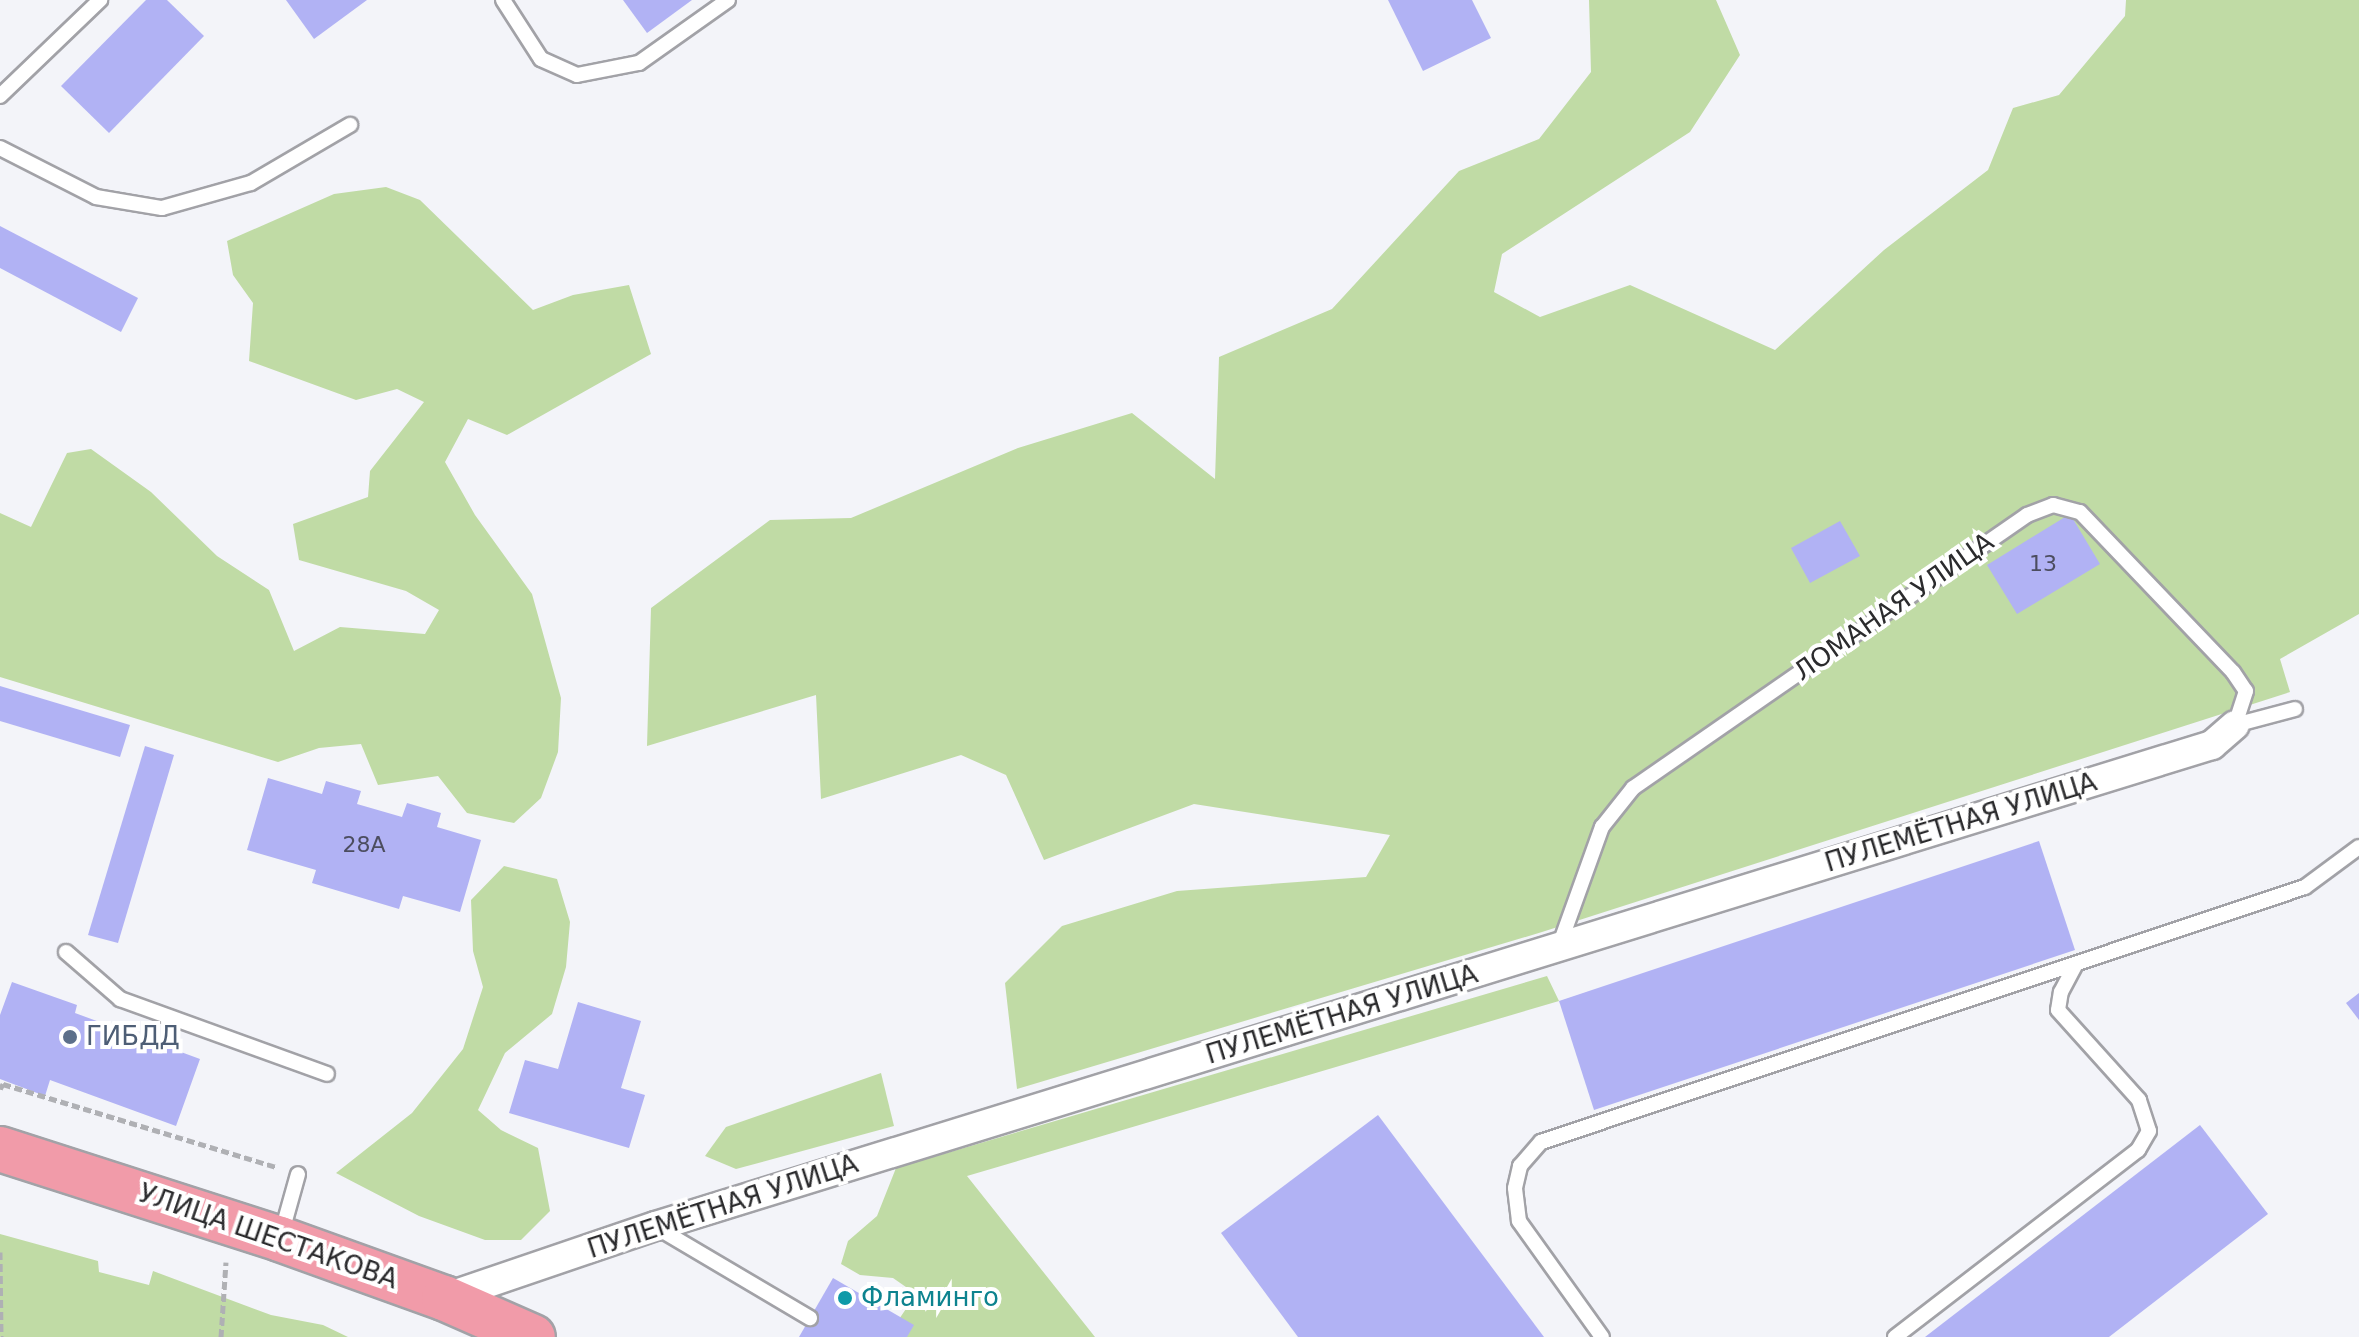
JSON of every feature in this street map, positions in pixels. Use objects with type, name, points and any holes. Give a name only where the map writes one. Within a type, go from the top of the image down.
[{"type":"main road","name":"УЛИЦА ШЕСТАКОВА","points":[[0,1149],[280,1239],[444,1298],[533,1337]]},
{"type":"street","name":"ПУЛЕМЁТНАЯ УЛИЦА","points":[[444,1298],[656,1226],[2212,745],[2235,725]]},
{"type":"lane","points":[[0,96],[100,0]]},
{"type":"lane","points":[[503,0],[541,59],[577,75],[639,63],[728,0]]},
{"type":"lane","points":[[0,148],[96,197],[162,208],[251,183],[350,125]]},
{"type":"lane","name":"ЛОМАНАЯ УЛИЦА","points":[[1558,949],[1602,827],[1633,788],[2027,515],[2053,505],[2080,512],[2233,672],[2246,691],[2235,725]]},
{"type":"lane","points":[[2235,725],[2295,709]]},
{"type":"lane","points":[[1602,1337],[1519,1221],[1515,1188],[1520,1166],[1541,1142],[2305,887],[2359,847]]},
{"type":"lane","points":[[66,952],[120,999],[327,1074]]},
{"type":"lane","points":[[1895,1337],[2138,1150],[2149,1131],[2139,1100],[2058,1010],[2076,964]]},
{"type":"lane","points":[[280,1239],[298,1174]]},
{"type":"lane","points":[[656,1226],[810,1318]]},
{"type":"path","points":[[0,1089],[3,1084],[298,1174]]},
{"type":"path","points":[[221,1337],[228,1221]]},
{"type":"path","points":[[0,1252],[1,1337]]},
{"type":"green space","points":[[1589,0],[1716,0],[1740,55],[1690,132],[1502,254],[1494,292],[1540,317],[1630,285],[1775,350],[1884,250],[1988,170],[2013,108],[2059,95],[2125,16],[2126,0],[2359,0],[2359,614],[2280,659],[2290,692],[1542,932],[1017,1089],[1005,983],[1062,926],[1177,891],[1366,877],[1390,835],[1194,804],[1044,860],[1006,775],[961,755],[821,799],[816,695],[647,746],[651,608],[770,520],[851,518],[1018,448],[1132,413],[1215,479],[1219,357],[1332,309],[1459,171],[1539,139],[1591,72]]},
{"type":"green space","points":[[386,187],[420,200],[533,310],[573,295],[629,285],[651,354],[507,435],[468,419],[445,462],[475,515],[532,594],[561,698],[558,752],[541,798],[514,823],[467,813],[438,776],[378,785],[361,744],[319,748],[278,762],[0,677],[0,513],[31,527],[67,453],[91,449],[151,492],[217,556],[269,590],[294,651],[340,627],[425,634],[439,610],[406,591],[299,560],[293,524],[368,497],[370,471],[424,402],[397,389],[356,400],[249,361],[253,303],[233,275],[227,241],[334,194]]},
{"type":"green space","points":[[504,866],[557,879],[570,922],[566,967],[552,1014],[505,1053],[478,1110],[501,1130],[538,1148],[550,1211],[521,1240],[485,1240],[419,1216],[336,1173],[412,1113],[463,1049],[483,987],[473,951],[471,900]]},
{"type":"green space","points":[[1547,976],[1559,1001],[967,1176],[1095,1337],[887,1337],[916,1294],[893,1278],[860,1275],[841,1264],[848,1241],[877,1216],[896,1168]]},
{"type":"green space","points":[[881,1073],[894,1126],[736,1169],[705,1156],[726,1127]]},
{"type":"green space","points":[[0,1234],[98,1261],[99,1272],[149,1285],[153,1271],[271,1315],[323,1325],[348,1337],[0,1337]]},
{"type":"building","points":[[146,0],[167,0],[204,36],[109,133],[61,86]]},
{"type":"building","points":[[286,0],[367,0],[314,39]]},
{"type":"building","points":[[623,0],[692,0],[647,33]]},
{"type":"building","points":[[1388,0],[1472,0],[1491,38],[1423,71]]},
{"type":"building","points":[[0,226],[138,298],[121,332],[0,268]]},
{"type":"building","points":[[2070,514],[2100,564],[2017,614],[1987,565]]},
{"type":"building","points":[[1840,521],[1860,556],[1810,583],[1791,548]]},
{"type":"building","points":[[0,686],[130,725],[120,757],[0,721]]},
{"type":"building","points":[[145,746],[174,755],[118,943],[88,935]]},
{"type":"building","points":[[268,778],[322,794],[326,781],[361,791],[357,804],[402,817],[407,803],[441,813],[437,827],[481,840],[460,912],[403,896],[399,909],[312,883],[316,870],[247,850]]},
{"type":"building","points":[[2039,841],[2075,950],[1594,1110],[1559,1001]]},
{"type":"building","name":"ГИБДД","points":[[12,982],[77,1005],[75,1013],[200,1059],[176,1126],[50,1080],[45,1096],[0,1079],[0,1015]]},
{"type":"building","points":[[2359,993],[2359,1020],[2346,1003]]},
{"type":"building","points":[[578,1002],[641,1021],[621,1088],[645,1095],[629,1148],[509,1113],[525,1060],[558,1069]]},
{"type":"building","points":[[1378,1115],[1544,1337],[1298,1337],[1221,1233]]},
{"type":"building","points":[[2200,1125],[2268,1214],[2109,1337],[1925,1337]]},
{"type":"building","name":"Фламинго","points":[[833,1278],[914,1325],[907,1337],[799,1337]]},
{"type":"place","name":"ГИБДД","points":[[70,1037]]},
{"type":"place","name":"Фламинго","points":[[845,1298]]}]
